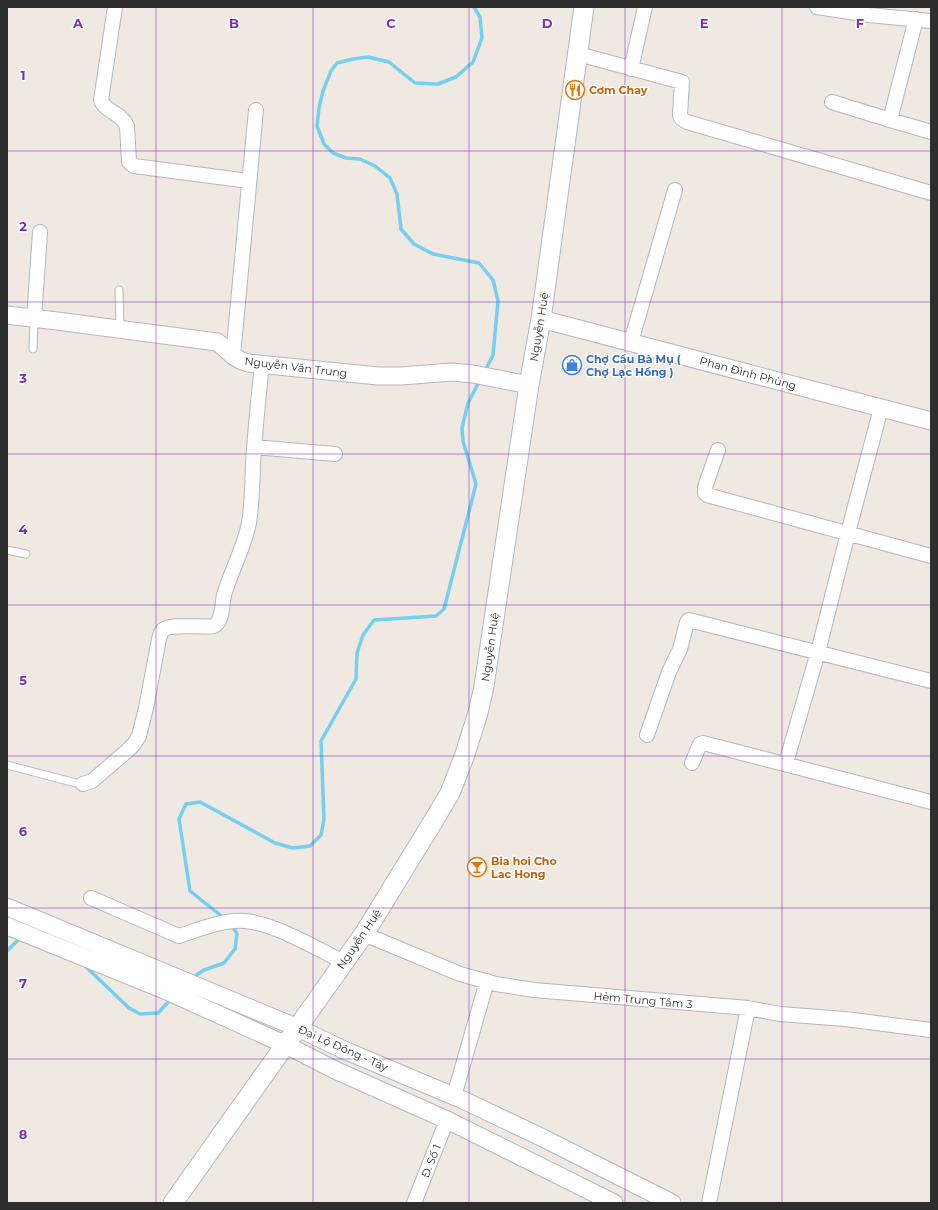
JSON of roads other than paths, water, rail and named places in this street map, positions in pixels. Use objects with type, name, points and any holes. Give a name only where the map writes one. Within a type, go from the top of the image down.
[{"type":"main road","name":"Nguyễn Huệ","points":[[173,1203],[364,934],[450,793],[464,757],[478,713],[484,686],[529,385],[541,319],[584,7]]},
{"type":"street","points":[[114,7],[101,100],[103,105],[122,117],[125,121],[127,126],[129,162],[134,166],[249,181]]},
{"type":"street","points":[[631,69],[645,7]]},
{"type":"street","points":[[817,7],[869,15],[931,21]]},
{"type":"street","points":[[890,120],[916,20]]},
{"type":"street","points":[[578,54],[682,82],[680,115],[682,119],[687,122],[931,193]]},
{"type":"street","points":[[832,102],[931,132]]},
{"type":"street","points":[[233,356],[256,110]]},
{"type":"street","points":[[631,342],[675,190]]},
{"type":"street","points":[[34,318],[40,232]]},
{"type":"street","name":"Nguyễn Văn Trung","points":[[7,315],[217,342],[233,356],[248,363],[378,376],[401,376],[452,372],[498,378],[529,385]]},
{"type":"street","name":"Phan Đình Phùng","points":[[541,319],[931,421]]},
{"type":"street","points":[[83,784],[92,781],[127,751],[139,736],[146,708],[159,639],[164,629],[172,627],[211,627],[217,625],[230,578],[249,524],[254,447],[262,364]]},
{"type":"street","points":[[786,763],[818,652],[881,408]]},
{"type":"street","points":[[254,447],[335,454]]},
{"type":"street","points":[[718,450],[705,487],[705,493],[707,495],[931,556]]},
{"type":"street","points":[[647,735],[669,672],[680,649],[687,622],[689,620],[931,681]]},
{"type":"street","points":[[692,763],[700,744],[703,743],[786,763],[931,802]]},
{"type":"street","points":[[91,898],[179,936],[225,922],[244,920],[267,926],[344,962]]},
{"type":"street","name":"Đại Lộ Đông - Tây","points":[[7,907],[298,1028],[344,1050],[454,1096],[543,1138],[672,1203]]},
{"type":"street","name":"Đại Lộ Đông - Tây","points":[[14,929],[176,995],[286,1045],[336,1070],[447,1120],[610,1202]]},
{"type":"street","name":"Hẻm Trung Tâm 3","points":[[364,934],[460,974],[487,982],[534,990],[748,1008],[780,1014],[845,1019],[931,1030]]},
{"type":"street","points":[[454,1096],[487,982]]},
{"type":"street","points":[[709,1203],[748,1008]]},
{"type":"street","name":"Đ. Số 1","points":[[414,1203],[447,1120]]},
{"type":"lane","points":[[119,290],[120,330]]},
{"type":"lane","points":[[33,349],[34,318]]},
{"type":"lane","points":[[7,550],[26,554]]},
{"type":"lane","points":[[7,765],[83,784]]},
{"type":"waterway","points":[[474,7],[480,17],[482,38],[473,62],[456,77],[438,84],[415,83],[389,62],[368,57],[337,63],[331,71],[323,91],[317,126],[324,144],[333,153],[346,158],[360,159],[375,166],[390,178],[397,194],[401,229],[414,244],[433,254],[479,263],[493,280],[498,301],[493,355],[485,371]]},
{"type":"waterway","points":[[224,918],[190,891],[179,819],[186,804],[200,802],[275,843],[293,848],[310,846],[321,835],[324,819],[321,741],[356,679],[357,653],[363,635],[374,620],[436,616],[444,609],[476,484],[463,441],[462,428],[468,403],[480,380]]},
{"type":"waterway","points":[[192,978],[204,970],[224,963],[235,949],[237,934],[231,924]]},
{"type":"waterway","points":[[7,951],[19,939],[22,938]]},
{"type":"waterway","points":[[84,965],[129,1008],[140,1014],[158,1013],[172,998]]},
{"type":"place","name":"Cơm Chay","points":[[575,90]]},
{"type":"place","name":"Chợ Cầu Bà Mụ ( Chợ Lạc Hồng )","points":[[572,365]]},
{"type":"place","name":"Bia hoi Cho Lac Hong","points":[[477,867]]}]
